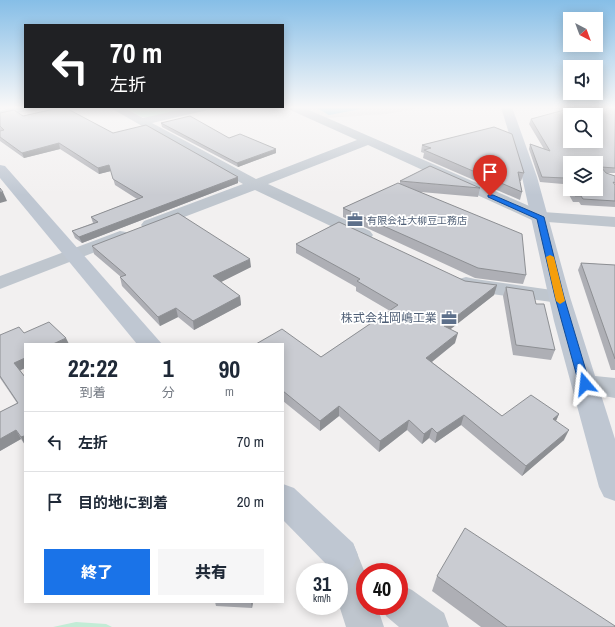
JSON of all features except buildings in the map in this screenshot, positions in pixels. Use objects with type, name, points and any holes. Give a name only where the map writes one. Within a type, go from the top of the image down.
[{"type":"street","points":[[167,136],[255,184],[377,241]]},
{"type":"street","points":[[357,136],[540,217],[615,222]]},
{"type":"street","points":[[516,136],[540,217],[559,297],[615,486]]},
{"type":"street","points":[[0,283],[367,141]]},
{"type":"street","points":[[0,169],[149,343]]},
{"type":"street","points":[[448,275],[470,285],[559,297]]},
{"type":"street","points":[[585,384],[615,388]]},
{"type":"street","points":[[284,499],[353,565],[365,627]]},
{"type":"street","points":[[408,610],[430,627]]},
{"type":"green space","points":[[76,622],[106,624],[112,627],[53,627]]},
{"type":"slow traffic","points":[[550,257],[560,301]]},
{"type":"place","name":"有限会社大柳豆工務店","points":[[355,220]]},
{"type":"place","name":"株式会社岡嶋工業","points":[[449,318]]},
{"type":"route","points":[[490,196],[540,217],[559,297],[585,384]]}]
